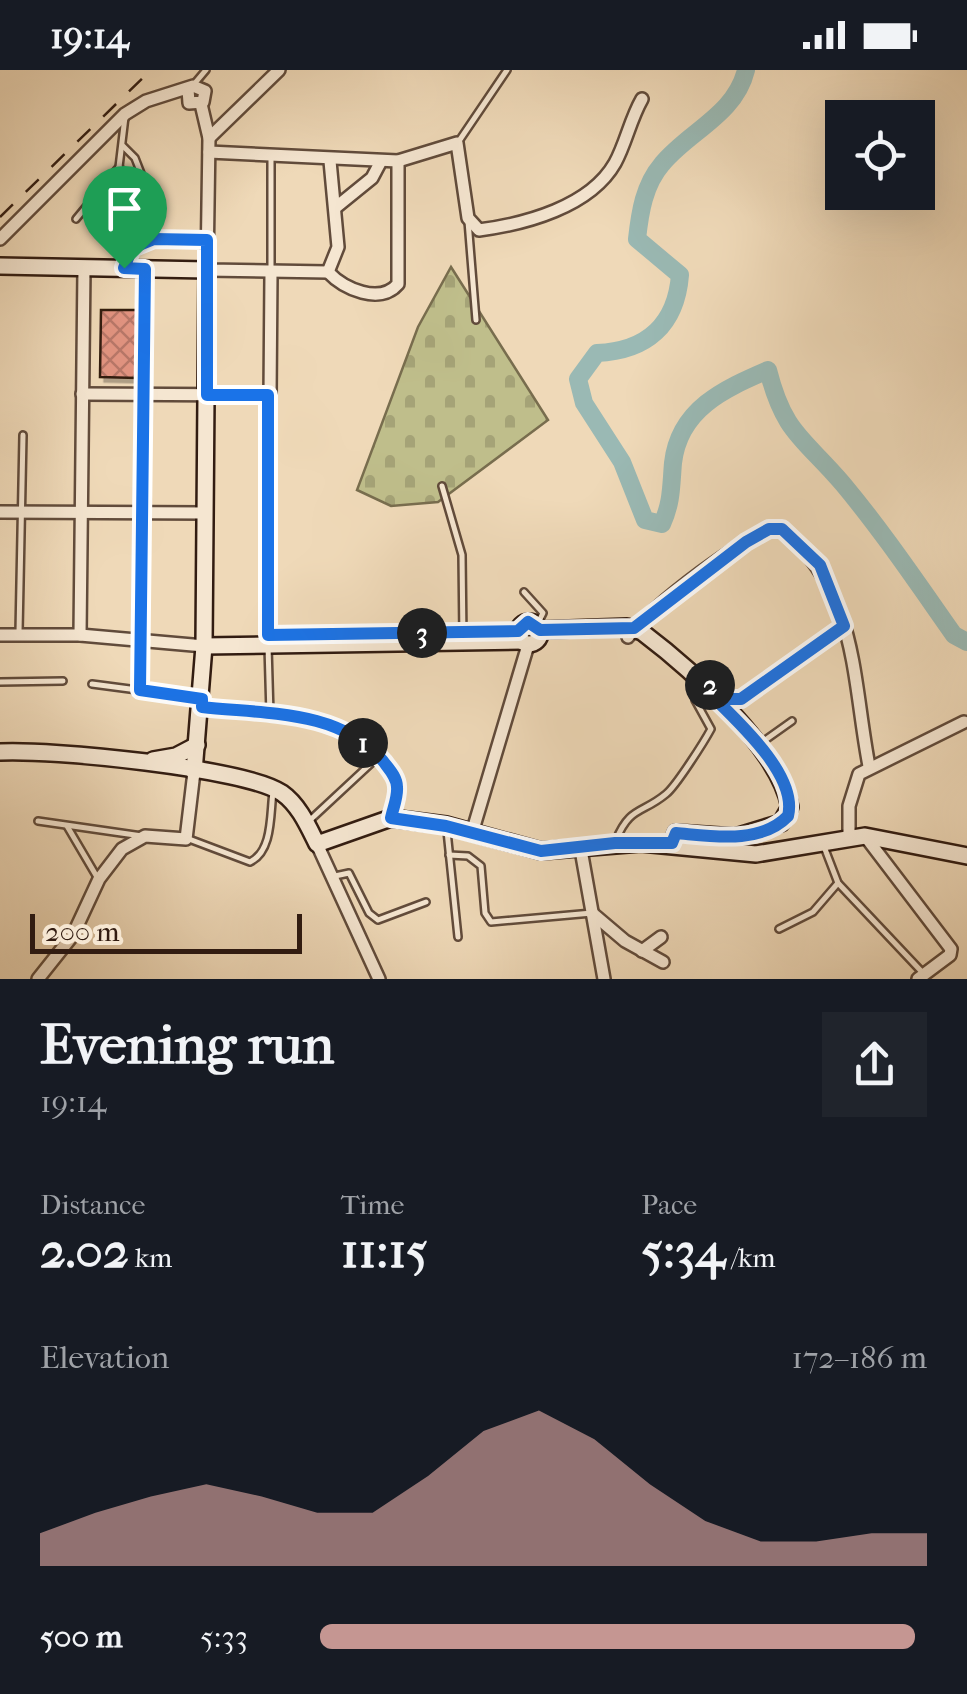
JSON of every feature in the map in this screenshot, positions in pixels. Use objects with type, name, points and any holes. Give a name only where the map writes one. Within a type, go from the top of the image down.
[{"type":"street","points":[[208,140],[279,70]]},
{"type":"street","points":[[0,239],[125,114],[146,101],[194,95],[208,140],[206,513],[202,703],[186,839],[145,836],[122,849],[99,879],[73,935],[38,979]]},
{"type":"street","points":[[208,140],[271,154],[330,161],[398,161],[458,143],[468,218],[478,230],[570,203],[608,173],[642,99]]},
{"type":"street","points":[[328,272],[338,247],[330,161]]},
{"type":"street","points":[[335,208],[372,178],[381,161]]},
{"type":"street","points":[[0,266],[328,272],[350,289],[381,293],[398,284],[398,161]]},
{"type":"street","points":[[80,635],[84,268]]},
{"type":"street","points":[[268,640],[271,273]]},
{"type":"street","points":[[82,394],[268,395]]},
{"type":"street","points":[[0,512],[206,513]]},
{"type":"street","points":[[631,632],[746,542],[776,527],[820,565],[844,626],[859,681],[858,717],[869,766]]},
{"type":"street","points":[[700,684],[707,683],[730,699],[741,699],[844,626]]},
{"type":"street","points":[[0,636],[80,635],[186,642],[631,632],[652,640],[758,745],[780,776],[790,807],[788,816],[768,830],[735,837],[676,833],[672,843]]},
{"type":"street","points":[[472,833],[531,635]]},
{"type":"street","points":[[921,977],[950,956],[949,944],[857,837],[852,789],[859,774],[869,766],[909,752],[964,722]]},
{"type":"street","points":[[134,761],[176,756],[197,746]]},
{"type":"street","points":[[0,752],[49,751],[134,761],[273,788],[292,802],[307,823],[379,979]]},
{"type":"street","points":[[317,844],[391,818],[446,826],[541,851],[581,850],[615,843],[672,843],[756,854],[857,837],[967,856]]},
{"type":"street","points":[[581,850],[604,979]]},
{"type":"street","points":[[592,913],[663,962]]},
{"type":"street","points":[[642,951],[661,937]]},
{"type":"lane","points":[[458,143],[508,70]]},
{"type":"lane","points":[[194,95],[205,72]]},
{"type":"lane","points":[[76,219],[119,167],[125,114]]},
{"type":"lane","points":[[119,167],[132,182],[142,176],[135,158],[123,146]]},
{"type":"lane","points":[[271,154],[271,273]]},
{"type":"lane","points":[[468,218],[476,320]]},
{"type":"lane","points":[[124,268],[132,248],[139,242],[207,240]]},
{"type":"lane","points":[[140,690],[145,269]]},
{"type":"lane","points":[[19,635],[23,435]]},
{"type":"lane","points":[[442,486],[462,554],[462,637]]},
{"type":"lane","points":[[524,592],[543,614],[531,635]]},
{"type":"lane","points":[[268,640],[270,715]]},
{"type":"lane","points":[[0,682],[63,680]]},
{"type":"lane","points":[[92,684],[338,727],[379,756],[395,776],[398,789],[391,818]]},
{"type":"lane","points":[[615,843],[632,813],[665,796],[675,785],[711,730],[695,700],[700,684]]},
{"type":"lane","points":[[758,745],[792,721]]},
{"type":"lane","points":[[307,823],[379,756]]},
{"type":"lane","points":[[186,839],[205,842],[250,862],[256,860],[266,846],[273,788]]},
{"type":"lane","points":[[38,821],[145,836]]},
{"type":"lane","points":[[67,825],[99,879]]},
{"type":"lane","points":[[446,826],[458,937]]},
{"type":"lane","points":[[823,843],[838,884],[921,977]]},
{"type":"lane","points":[[449,855],[478,861],[485,913],[491,922],[592,913]]},
{"type":"lane","points":[[332,878],[349,873],[370,913],[378,920],[426,902]]},
{"type":"lane","points":[[779,930],[813,912],[838,884]]},
{"type":"green space","points":[[451,267],[548,420],[438,502],[391,506],[357,490],[418,327]]},
{"type":"building","points":[[101,310],[138,310],[137,378],[100,377]]},
{"type":"waterway","points":[[746,70],[722,111],[662,164],[644,199],[637,239],[680,275],[672,308],[656,332],[644,341],[597,353],[578,379],[584,403],[622,462],[645,520],[662,524],[677,444],[684,428],[706,403],[768,370],[788,422],[858,502],[954,635],[967,642]]},
{"type":"railway","points":[[0,217],[151,70]]},
{"type":"route","points":[[169,238],[207,240],[207,395],[268,395],[268,635],[518,631],[528,622],[540,630],[634,628],[644,616],[746,542],[769,529],[782,529],[820,565],[844,626],[741,699],[730,699],[707,683],[700,684],[758,745],[780,776],[790,807],[788,816],[768,830],[735,837],[676,833],[670,838],[672,843],[615,843],[581,850],[541,851],[420,820],[391,818],[398,789],[395,776],[379,756],[338,727],[318,720],[202,707],[202,699],[140,690],[145,269],[124,268],[132,248],[139,242],[169,238]]}]
